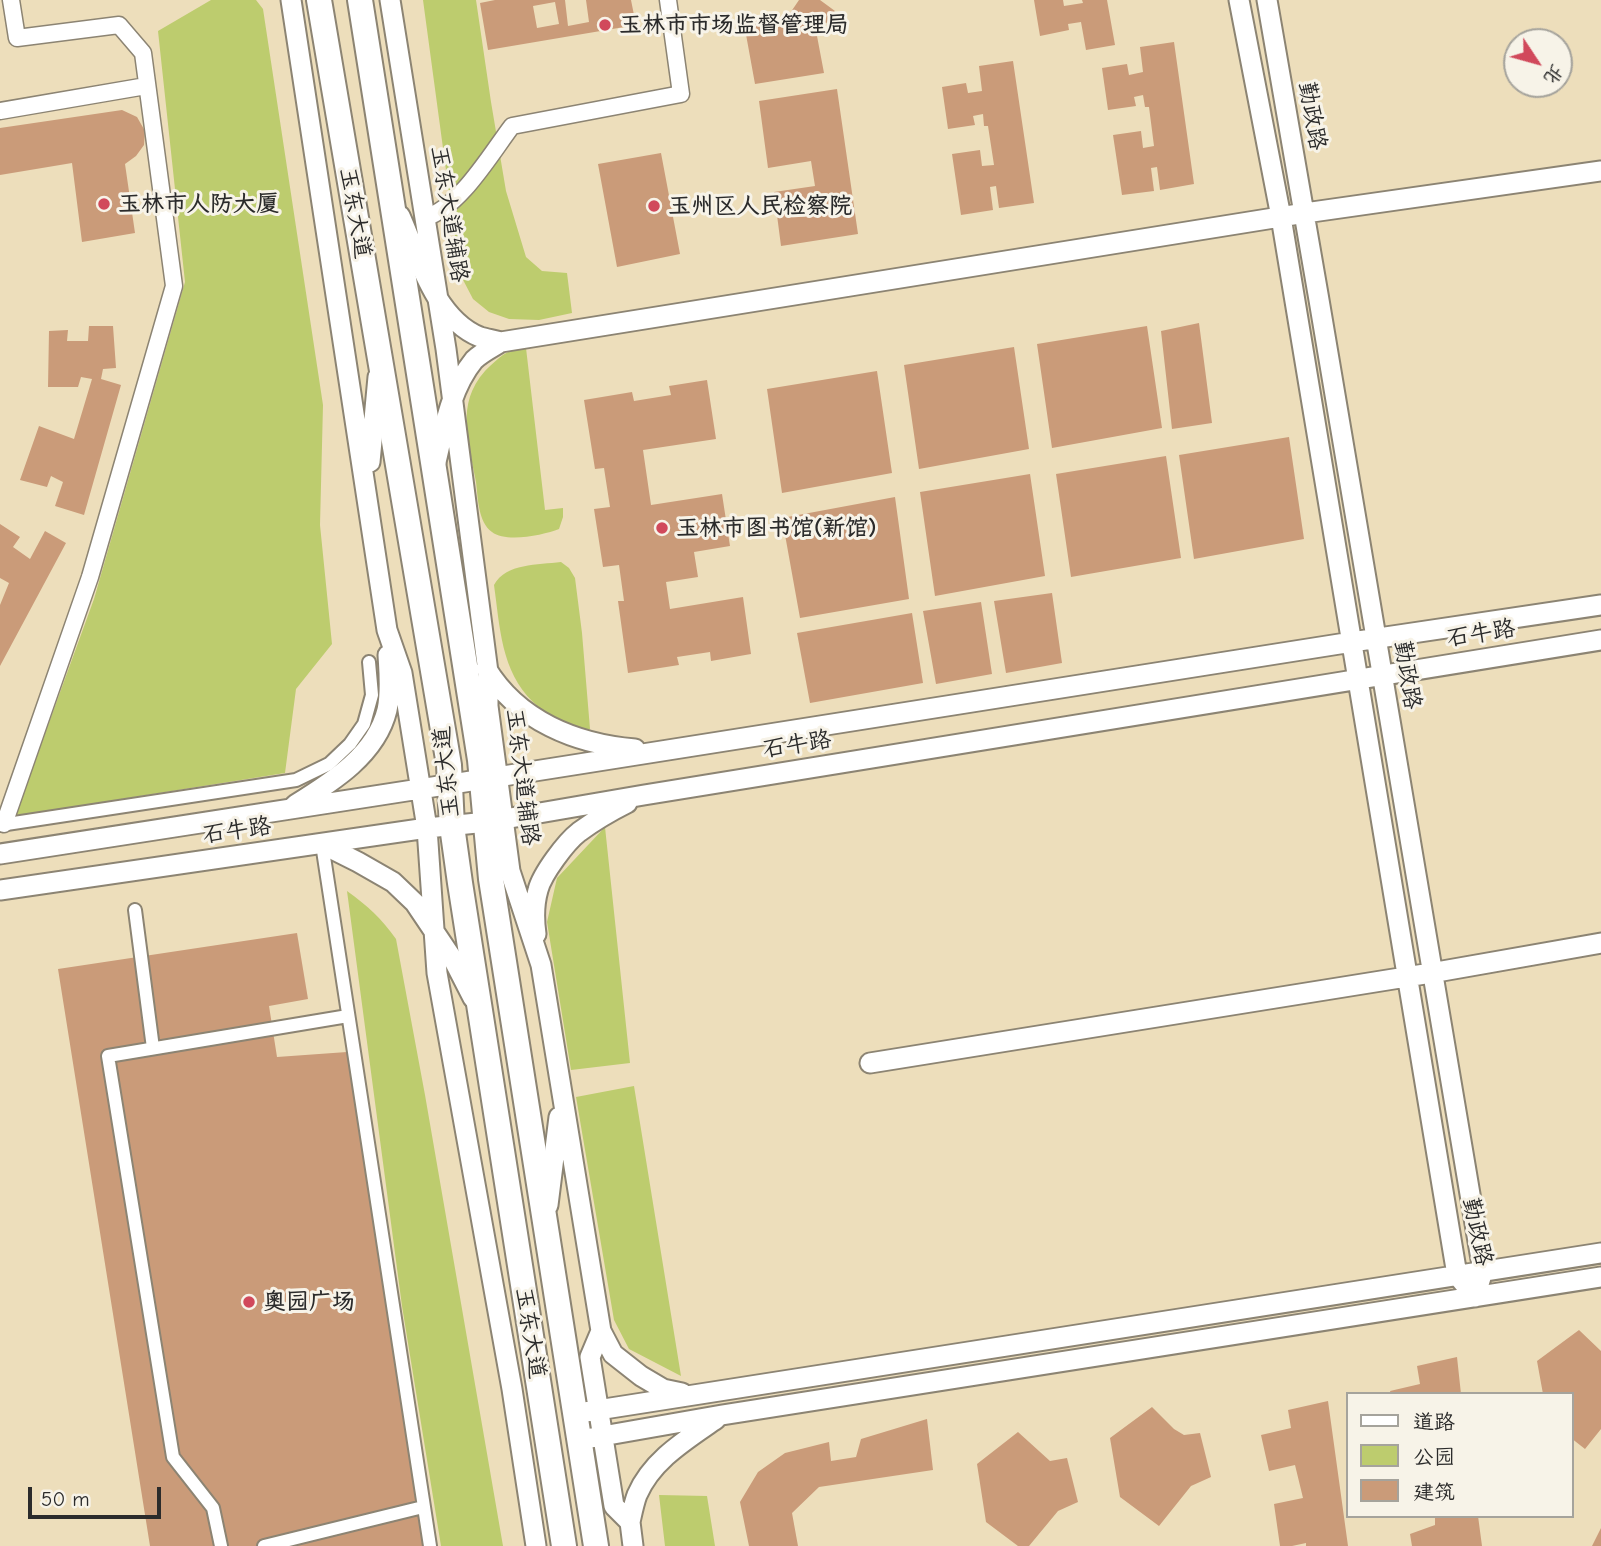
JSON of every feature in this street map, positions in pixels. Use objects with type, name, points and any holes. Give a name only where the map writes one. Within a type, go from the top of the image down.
[{"type":"main road","name":"玉东大道","points":[[319,0],[449,765],[452,827],[564,1546]]},
{"type":"main road","name":"玉东大道","points":[[360,0],[454,595],[490,779],[495,821],[491,879],[546,1227],[587,1411],[591,1438],[596,1546]]},
{"type":"main road","points":[[480,1014],[480,984],[484,977],[489,975],[499,978],[505,986],[511,1009]]},
{"type":"street","points":[[10,0],[17,38]]},
{"type":"street","points":[[291,0],[387,630],[402,673],[421,788],[427,828],[437,973],[512,1389],[536,1546]]},
{"type":"street","name":"玉东大道辅路","points":[[390,0],[438,298],[488,672],[490,779]]},
{"type":"street","points":[[425,218],[438,214],[466,188],[512,126],[681,94],[668,0]]},
{"type":"street","name":"勤政路","points":[[1239,0],[1281,217],[1457,1275],[1475,1297]]},
{"type":"street","name":"勤政路","points":[[1267,0],[1483,1271],[1475,1297]]},
{"type":"street","points":[[0,41],[119,25],[143,53],[174,286],[90,577],[2,824],[296,780],[329,764],[350,744],[364,724],[372,695],[369,662]]},
{"type":"street","points":[[0,111],[146,86]]},
{"type":"street","points":[[391,197],[429,283],[444,307],[458,324],[479,337],[501,342],[1305,213],[1601,171]]},
{"type":"street","points":[[402,269],[419,181]]},
{"type":"street","points":[[434,469],[446,418],[459,385],[475,359],[501,342]]},
{"type":"street","points":[[287,810],[330,783],[363,753],[378,735],[387,709],[390,681],[387,630],[370,489],[371,431],[380,358]]},
{"type":"street","points":[[454,595],[488,672],[510,700],[552,729],[579,740],[664,751]]},
{"type":"street","name":"石牛路","points":[[0,854],[1352,642],[1601,606]]},
{"type":"street","name":"石牛路","points":[[0,890],[427,828],[495,821],[1601,640]]},
{"type":"street","points":[[546,1227],[559,1112],[534,920],[538,888],[562,848],[578,833],[611,811],[644,795]]},
{"type":"street","name":"玉东大道辅路","points":[[495,821],[541,965],[601,1331],[590,1357],[587,1411]]},
{"type":"street","points":[[322,844],[393,882],[415,903],[454,961],[480,1014]]},
{"type":"street","points":[[322,844],[430,1546]]},
{"type":"street","points":[[135,910],[153,1048]]},
{"type":"street","points":[[870,1063],[1407,977],[1601,943]]},
{"type":"street","points":[[221,1546],[213,1508],[173,1457],[108,1056],[348,1016]]},
{"type":"street","points":[[587,1411],[1601,1252]]},
{"type":"street","points":[[629,1522],[614,1506],[591,1438],[1601,1277]]},
{"type":"street","points":[[601,1331],[613,1354],[641,1376],[663,1389],[690,1395]]},
{"type":"street","points":[[633,1546],[629,1522],[638,1495],[653,1469],[676,1446],[722,1415]]},
{"type":"street","points":[[264,1546],[423,1507]]},
{"type":"green space","points":[[211,0],[256,0],[263,9],[323,405],[320,525],[332,644],[296,689],[285,773],[15,816],[94,599],[185,282],[158,31]]},
{"type":"green space","points":[[423,0],[476,0],[506,191],[526,257],[542,271],[567,273],[572,313],[539,320],[509,319],[489,312],[473,299],[460,274]]},
{"type":"green space","points":[[526,348],[545,510],[563,508],[563,517],[559,529],[544,534],[506,537],[487,528],[481,516],[468,438],[467,410],[476,384],[485,371],[507,353]]},
{"type":"green space","points":[[561,562],[575,578],[590,729],[578,729],[559,722],[533,702],[514,677],[501,632],[494,585],[499,578],[523,566]]},
{"type":"green space","points":[[605,827],[630,1063],[571,1070],[547,922],[557,878]]},
{"type":"green space","points":[[347,891],[374,913],[396,939],[503,1546],[441,1546],[402,1306]]},
{"type":"green space","points":[[634,1086],[681,1376],[629,1349],[614,1320],[576,1097]]},
{"type":"green space","points":[[659,1495],[707,1496],[715,1546],[665,1546]]},
{"type":"building","name":"玉林市市场监督管理局","points":[[495,0],[565,0],[568,26],[589,22],[586,0],[631,0],[636,25],[488,50],[480,3]],"holes":[[[555,2],[559,24],[537,28],[533,6]]]},
{"type":"building","points":[[799,0],[820,0],[835,11],[817,36],[824,73],[755,84],[743,18],[768,15],[768,24],[782,25]]},
{"type":"building","points":[[1034,0],[1063,0],[1064,6],[1083,3],[1082,0],[1107,0],[1115,45],[1086,50],[1081,22],[1068,24],[1069,30],[1040,36]]},
{"type":"building","points":[[1174,42],[1194,184],[1160,190],[1157,167],[1151,168],[1154,191],[1122,195],[1113,135],[1141,131],[1143,148],[1154,146],[1149,107],[1145,107],[1143,95],[1134,97],[1136,106],[1108,110],[1102,68],[1127,64],[1129,75],[1143,72],[1140,47]]},
{"type":"building","points":[[1013,61],[1034,203],[999,208],[996,186],[990,187],[993,210],[961,215],[952,154],[980,150],[982,166],[994,165],[988,126],[984,126],[983,114],[973,116],[975,125],[948,129],[942,87],[966,83],[968,93],[982,91],[979,66]]},
{"type":"building","points":[[837,89],[858,234],[781,246],[774,192],[815,186],[811,161],[768,168],[759,101]]},
{"type":"building","name":"玉林市人防大厦","points":[[122,110],[137,117],[145,131],[144,145],[136,156],[125,164],[135,233],[82,242],[72,163],[0,175],[0,128]]},
{"type":"building","points":[[661,153],[680,254],[617,267],[598,164]]},
{"type":"building","points":[[1199,323],[1212,423],[1172,429],[1161,331]]},
{"type":"building","points":[[89,326],[113,326],[116,368],[103,369],[101,379],[121,385],[84,515],[55,506],[63,482],[51,476],[47,487],[20,480],[39,426],[74,439],[92,379],[81,377],[78,387],[48,387],[49,331],[68,330],[67,341],[88,341]]},
{"type":"building","points":[[1147,326],[1162,428],[1052,448],[1037,344]]},
{"type":"building","points":[[1014,347],[1029,449],[919,469],[904,365]]},
{"type":"building","points":[[877,371],[892,473],[782,493],[767,389]]},
{"type":"building","name":"玉林市图书馆(新馆)","points":[[707,380],[716,439],[643,450],[651,505],[722,494],[730,546],[694,552],[698,577],[666,582],[670,609],[743,597],[751,654],[711,661],[710,652],[677,657],[679,665],[628,673],[618,601],[624,601],[619,565],[603,567],[594,509],[610,507],[604,468],[595,469],[584,400],[632,392],[634,401],[671,395],[669,386]]},
{"type":"building","points":[[1289,437],[1304,539],[1194,559],[1179,455]]},
{"type":"building","points":[[1166,456],[1181,558],[1071,577],[1056,474]]},
{"type":"building","points":[[1030,474],[1045,576],[935,596],[920,492]]},
{"type":"building","points":[[895,497],[909,599],[800,618],[782,518]]},
{"type":"building","points":[[0,524],[20,537],[13,547],[30,559],[45,531],[66,543],[0,666],[0,605],[9,583],[0,578]]},
{"type":"building","points":[[1052,593],[1062,663],[1006,673],[994,601]]},
{"type":"building","points":[[981,602],[992,674],[936,684],[923,611]]},
{"type":"building","points":[[912,613],[923,683],[810,703],[797,633]]},
{"type":"building","name":"奥园广场","points":[[297,933],[308,999],[269,1006],[277,1057],[347,1052],[424,1546],[150,1546],[58,969]]},
{"type":"building","points":[[1579,1330],[1601,1351],[1601,1429],[1585,1449],[1573,1440],[1573,1392],[1543,1392],[1537,1361]]},
{"type":"building","points":[[1457,1357],[1461,1392],[1390,1392],[1420,1384],[1417,1366]]},
{"type":"building","points":[[1328,1401],[1348,1546],[1306,1546],[1306,1543],[1280,1546],[1274,1504],[1303,1498],[1295,1465],[1269,1471],[1261,1435],[1291,1428],[1288,1410]]},
{"type":"building","points":[[1152,1407],[1184,1435],[1200,1433],[1211,1477],[1191,1486],[1159,1526],[1120,1497],[1110,1438]]},
{"type":"building","points":[[927,1419],[933,1470],[819,1487],[792,1513],[798,1546],[749,1546],[740,1502],[758,1472],[785,1453],[829,1442],[831,1461],[856,1457],[861,1439]]},
{"type":"building","points":[[1018,1432],[1050,1461],[1067,1458],[1078,1502],[1058,1511],[1029,1546],[1018,1546],[986,1522],[977,1464]]},
{"type":"building","points":[[1435,1518],[1478,1518],[1482,1546],[1412,1546],[1410,1534],[1435,1525]]},
{"type":"building","points":[[1601,1528],[1601,1546],[1592,1546]]},
{"type":"place","name":"玉林市市场监督管理局","points":[[605,25]]},
{"type":"place","name":"玉林市人防大厦","points":[[104,204]]},
{"type":"place","name":"玉州区人民检察院","points":[[654,206]]},
{"type":"place","name":"玉林市图书馆(新馆)","points":[[662,528]]},
{"type":"place","name":"奥园广场","points":[[249,1302]]}]
